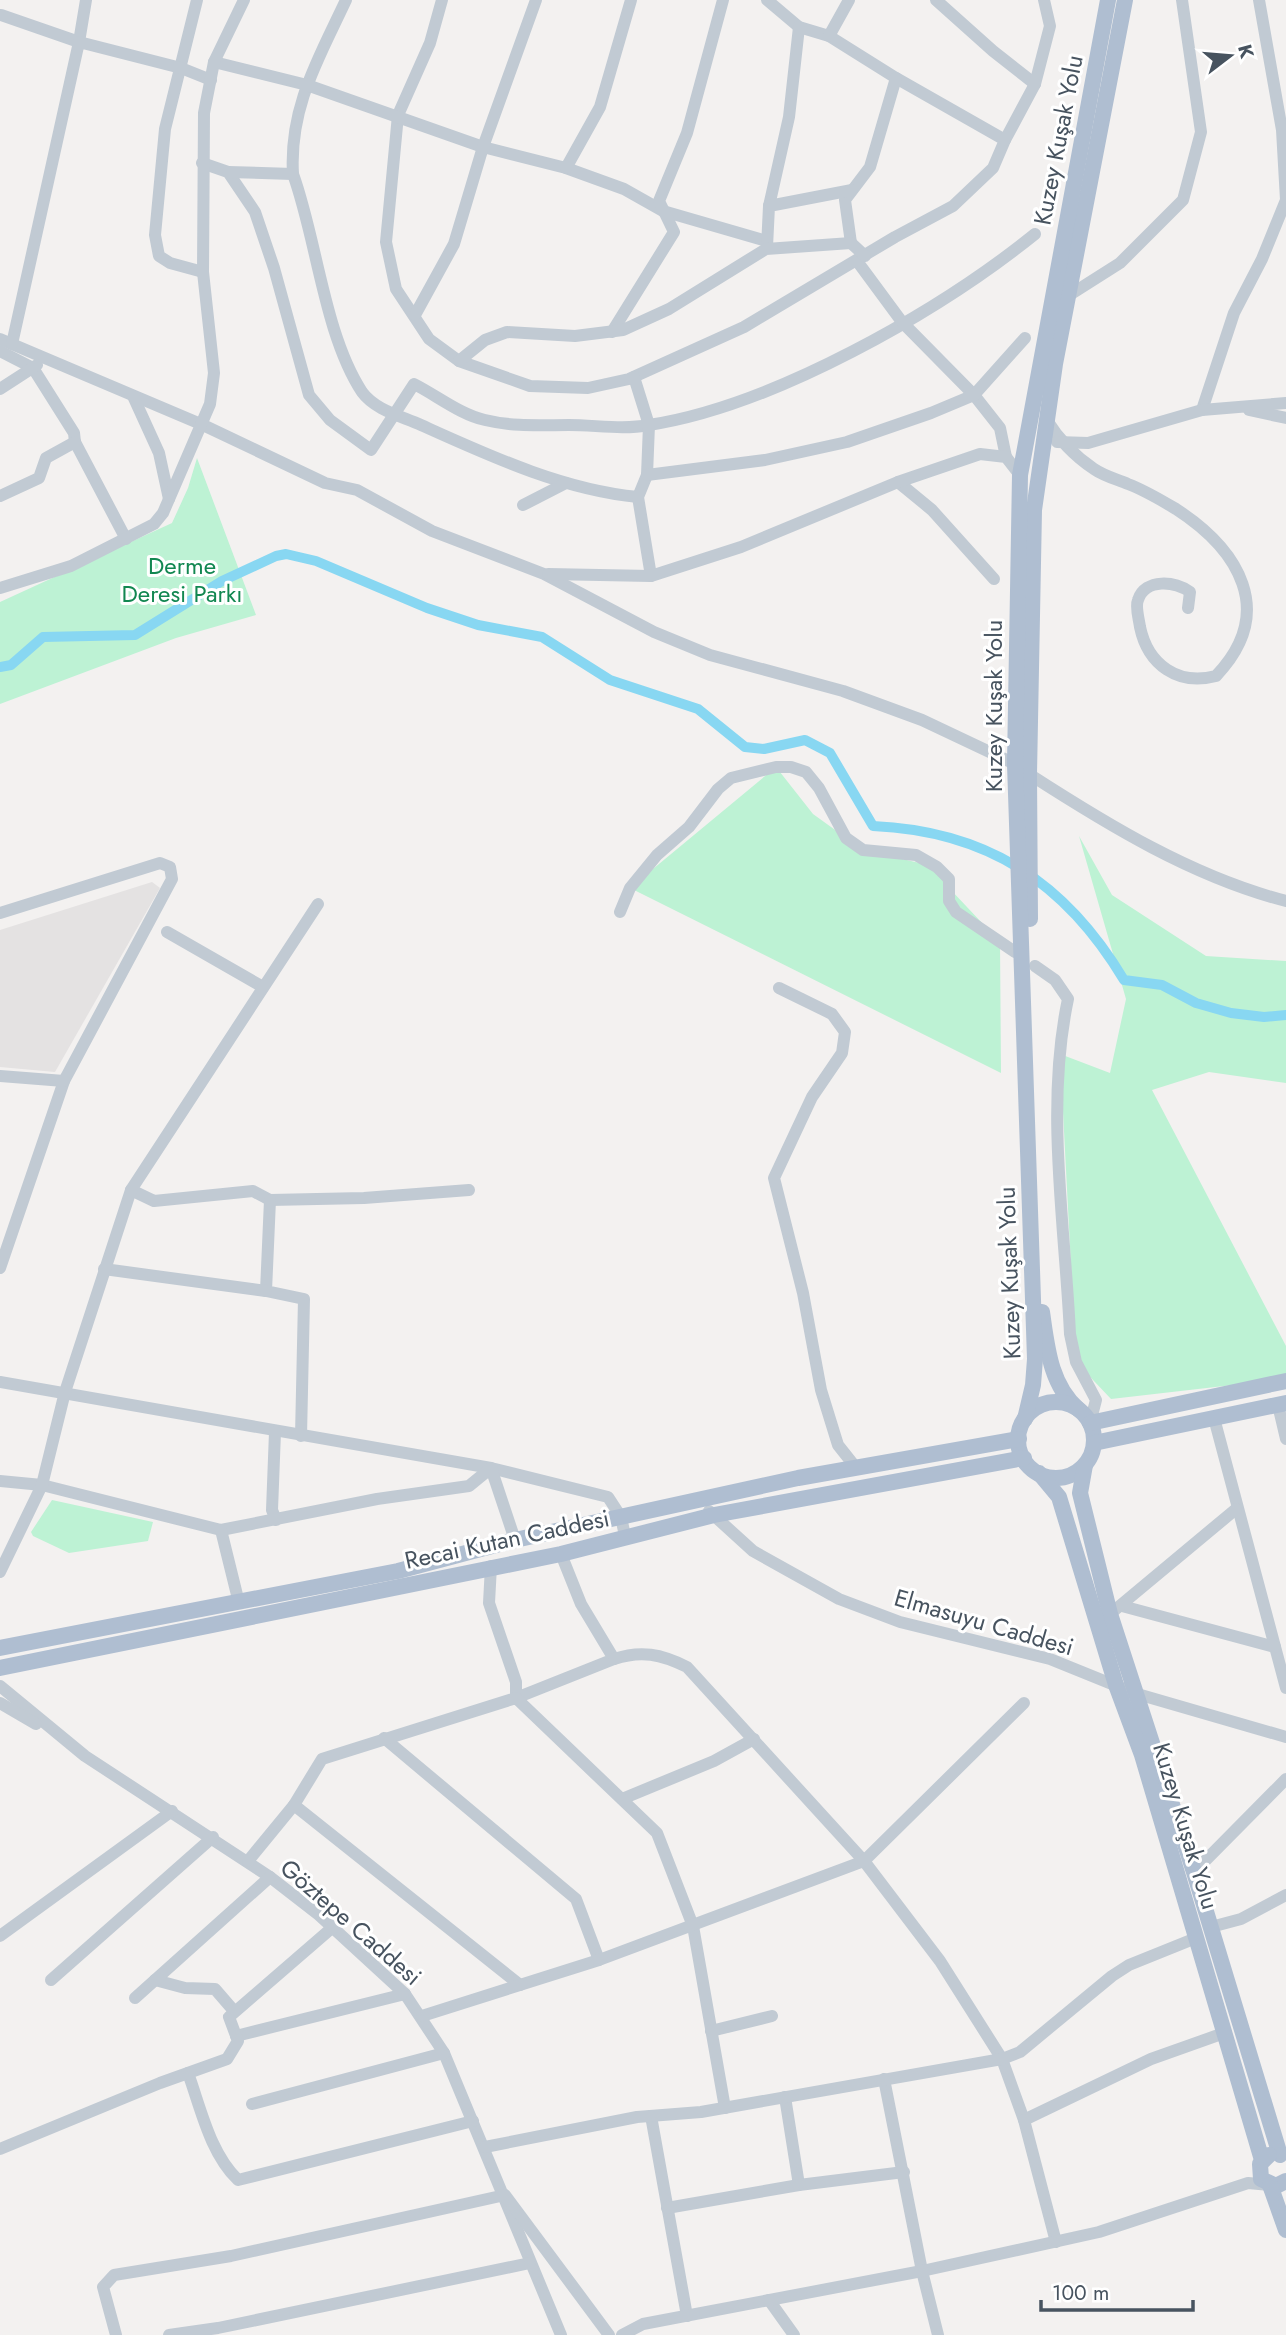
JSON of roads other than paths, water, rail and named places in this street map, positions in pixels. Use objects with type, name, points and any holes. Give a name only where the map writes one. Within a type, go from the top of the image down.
[{"type":"main road","name":"Kuzey Kuşak Yolu","points":[[1078,1409],[1061,1388],[1049,1359],[1042,1311],[1022,845],[1015,764],[1020,475],[1108,0]]},
{"type":"main road","name":"Kuzey Kuşak Yolu","points":[[1022,845],[1029,774],[1034,510],[1046,419],[1125,0]]},
{"type":"main road","name":"Kuzey Kuşak Yolu","points":[[1024,896],[1035,1359],[1034,1385],[1025,1419]]},
{"type":"main road","points":[[1090,1423],[1286,1381]]},
{"type":"main road","points":[[1044,1404],[1067,1404],[1078,1409],[1090,1423],[1094,1443],[1085,1465],[1063,1477],[1039,1473],[1024,1458],[1019,1439],[1025,1419],[1044,1404]]},
{"type":"main road","points":[[1094,1443],[1282,1404]]},
{"type":"main road","name":"Recai Kutan Caddesi","points":[[0,1648],[398,1571],[695,1500],[1019,1439]]},
{"type":"main road","name":"Recai Kutan Caddesi","points":[[0,1668],[491,1566],[561,1554],[714,1515],[1024,1458]]},
{"type":"main road","name":"Kuzey Kuşak Yolu","points":[[1085,1465],[1080,1493],[1116,1610],[1134,1693],[1284,2157]]},
{"type":"main road","name":"Kuzey Kuşak Yolu","points":[[1039,1473],[1059,1497],[1116,1685],[1142,1755],[1261,2162],[1261,2179],[1281,2186]]},
{"type":"main road","points":[[1261,2162],[1270,2155],[1284,2157]]},
{"type":"main road","points":[[1281,2186],[1286,2230]]},
{"type":"street","points":[[4,0],[0,16],[79,43],[181,68],[211,80]]},
{"type":"street","points":[[86,0],[79,43],[6,341],[203,425],[325,482],[357,490],[432,531],[544,574],[654,632],[710,655],[844,691],[922,720],[1015,764]]},
{"type":"street","points":[[197,0],[165,130],[156,247],[159,257],[170,264],[203,272]]},
{"type":"street","points":[[0,588],[71,566],[154,524],[169,499],[203,425],[211,404],[214,373],[203,272],[204,113],[214,62],[244,0]]},
{"type":"street","points":[[346,0],[307,85],[293,131],[293,174],[343,354],[363,394],[377,407],[397,413],[478,450],[566,483],[638,497]]},
{"type":"street","points":[[442,0],[430,43],[398,115],[386,242],[396,289],[429,339],[459,361],[530,386],[588,388],[634,377],[744,327],[953,206],[993,168],[1035,84],[1051,26],[1044,0]]},
{"type":"street","points":[[415,315],[454,244],[483,147],[537,0]]},
{"type":"street","points":[[566,168],[600,107],[631,0]]},
{"type":"street","points":[[612,331],[674,232],[659,201],[687,134],[723,0]]},
{"type":"street","points":[[767,0],[799,27],[829,36],[1005,140]]},
{"type":"street","points":[[829,36],[849,0]]},
{"type":"street","points":[[936,0],[1035,84]]},
{"type":"street","points":[[1068,296],[1120,263],[1183,200],[1201,132],[1182,0]]},
{"type":"street","points":[[1202,410],[1234,313],[1270,240],[1286,200],[1284,129],[1259,0]]},
{"type":"street","points":[[767,245],[769,206],[789,117],[799,27]]},
{"type":"street","points":[[214,62],[307,85],[483,147],[566,168],[624,189],[663,211],[767,245],[851,243]]},
{"type":"street","points":[[896,78],[870,167],[845,200],[851,243],[902,322],[974,395],[1000,428],[1006,457],[1020,475]]},
{"type":"street","points":[[202,163],[228,172],[293,174]]},
{"type":"street","points":[[228,172],[255,212],[274,268],[309,395],[330,420],[371,450],[414,384],[482,420],[535,428],[649,425],[730,406],[810,372],[902,322],[995,266],[1035,234]]},
{"type":"street","points":[[769,206],[852,190]]},
{"type":"street","points":[[1270,240],[1286,238]]},
{"type":"street","points":[[459,361],[485,340],[507,332],[575,336],[612,331],[636,324],[669,309],[767,245]]},
{"type":"street","points":[[1073,269],[1088,276],[1100,277]]},
{"type":"street","points":[[620,319],[636,324]]},
{"type":"street","points":[[647,475],[765,460],[847,442],[931,414],[974,395],[1025,338]]},
{"type":"street","points":[[0,351],[33,368],[74,433],[75,442],[126,539]]},
{"type":"street","points":[[0,388],[45,358]]},
{"type":"street","points":[[634,377],[649,425],[647,475],[638,497],[651,576]]},
{"type":"street","points":[[132,395],[159,453],[169,499]]},
{"type":"street","points":[[1042,447],[1060,441],[1088,443],[1202,410],[1286,403]]},
{"type":"street","points":[[1234,407],[1286,418]]},
{"type":"street","points":[[1046,419],[1060,441],[1097,471],[1160,500],[1206,529],[1234,564],[1242,578],[1248,607],[1236,648],[1216,676],[1184,679],[1165,669],[1147,650],[1138,616],[1138,600],[1147,588],[1160,584],[1184,587],[1190,592],[1188,608]]},
{"type":"street","points":[[0,496],[38,478],[46,458],[75,442]]},
{"type":"street","points":[[544,574],[651,576],[741,547],[898,482],[980,454],[1006,457]]},
{"type":"street","points":[[898,482],[932,510],[994,579]]},
{"type":"street","points":[[523,505],[566,483]]},
{"type":"street","points":[[620,912],[630,888],[657,855],[689,827],[731,778],[776,767],[791,767],[806,772],[819,788],[846,838],[863,850],[916,855],[937,867],[949,879],[949,901],[956,912],[1016,952]]},
{"type":"street","points":[[1029,774],[1140,843],[1239,886],[1286,901]]},
{"type":"street","points":[[0,913],[160,863],[170,867],[172,879],[64,1081],[0,1268]]},
{"type":"street","points":[[0,1572],[42,1485],[65,1392],[131,1190],[318,904]]},
{"type":"street","points":[[167,932],[263,987]]},
{"type":"street","points":[[1035,966],[1055,980],[1068,999],[1060,1054],[1059,1153],[1070,1334],[1076,1362],[1096,1400],[1090,1423]]},
{"type":"street","points":[[779,988],[832,1014],[845,1032],[842,1053],[812,1097],[774,1178],[803,1293],[821,1390],[838,1445],[857,1469]]},
{"type":"street","points":[[0,1076],[64,1081]]},
{"type":"street","points":[[131,1190],[154,1200],[253,1191],[270,1200],[364,1198],[469,1190]]},
{"type":"street","points":[[266,1292],[270,1200]]},
{"type":"street","points":[[104,1269],[304,1298],[301,1436]]},
{"type":"street","points":[[0,1382],[491,1468],[608,1497],[621,1517],[625,1536]]},
{"type":"street","points":[[1282,1404],[1286,1438]]},
{"type":"street","points":[[1213,1418],[1286,1688]]},
{"type":"street","points":[[275,1432],[272,1510],[276,1520]]},
{"type":"street","points":[[0,1481],[42,1485],[221,1530],[377,1499],[469,1486],[491,1468]]},
{"type":"street","points":[[491,1468],[515,1541]]},
{"type":"street","name":"Elmasuyu Caddesi","points":[[695,1500],[753,1551],[839,1599],[900,1622],[1050,1658],[1134,1693],[1286,1737]]},
{"type":"street","points":[[1116,1610],[1236,1509]]},
{"type":"street","points":[[221,1530],[239,1603]]},
{"type":"street","points":[[561,1554],[581,1604],[614,1659]]},
{"type":"street","points":[[491,1566],[489,1603],[516,1682],[516,1698],[657,1833],[693,1926],[725,2108]]},
{"type":"street","points":[[1116,1610],[1275,1647]]},
{"type":"street","points":[[248,1861],[294,1805],[322,1759],[516,1698],[635,1652],[669,1657],[687,1667],[864,1861],[940,1961],[1002,2059],[1024,2120],[1056,2242]]},
{"type":"street","name":"Göztepe Caddesi","points":[[0,1686],[85,1756],[213,1837],[270,1877],[333,1927],[405,1994],[444,2053],[561,2335]]},
{"type":"street","points":[[0,1703],[85,1756]]},
{"type":"street","points":[[422,2016],[599,1960],[864,1861],[1024,1703]]},
{"type":"street","points":[[384,1738],[576,1899],[599,1960]]},
{"type":"street","points":[[622,1800],[754,1739]]},
{"type":"street","points":[[1194,1872],[1286,1779]]},
{"type":"street","points":[[294,1805],[520,1985]]},
{"type":"street","points":[[0,1936],[172,1811]]},
{"type":"street","points":[[51,1980],[213,1837]]},
{"type":"street","points":[[135,1998],[270,1877]]},
{"type":"street","points":[[1211,1927],[1241,1919],[1286,1895]]},
{"type":"street","points":[[0,2149],[227,2059],[238,2041],[229,2017],[333,1927]]},
{"type":"street","points":[[485,2147],[651,2116],[725,2108],[1002,2059],[1020,2052],[1129,1965],[1196,1938]]},
{"type":"street","points":[[155,1980],[185,1988],[215,1989],[234,2011]]},
{"type":"street","points":[[236,2036],[405,1994]]},
{"type":"street","points":[[711,2031],[772,2016]]},
{"type":"street","points":[[1024,2120],[1151,2059],[1224,2033]]},
{"type":"street","points":[[252,2105],[444,2053]]},
{"type":"street","points":[[188,2073],[211,2138],[226,2168],[238,2180],[473,2121]]},
{"type":"street","points":[[884,2079],[922,2271],[938,2335]]},
{"type":"street","points":[[785,2097],[799,2185]]},
{"type":"street","points":[[651,2116],[687,2316]]},
{"type":"street","points":[[1248,2183],[1261,2162]]},
{"type":"street","points":[[667,2208],[799,2185],[904,2172]]},
{"type":"street","points":[[622,2335],[643,2324],[922,2271],[1099,2232],[1248,2183],[1281,2186]]},
{"type":"street","points":[[116,2335],[103,2287],[114,2275],[231,2256],[505,2195],[609,2335]]},
{"type":"street","points":[[169,2335],[218,2328],[530,2263]]},
{"type":"street","points":[[769,2300],[794,2335]]},
{"type":"waterway","points":[[0,667],[11,665],[43,637],[135,635],[222,581],[276,556],[286,554],[316,561],[427,608],[478,625],[542,637],[610,680],[698,709],[745,747],[764,749],[805,740],[830,753],[873,826],[914,830],[953,839],[988,851],[1020,868],[1049,890],[1076,916],[1124,980],[1162,985],[1196,1003],[1231,1013],[1264,1017],[1286,1015]]},
{"type":"park label","name":"Derme Deresi Parkı","points":[[182,579]]}]
